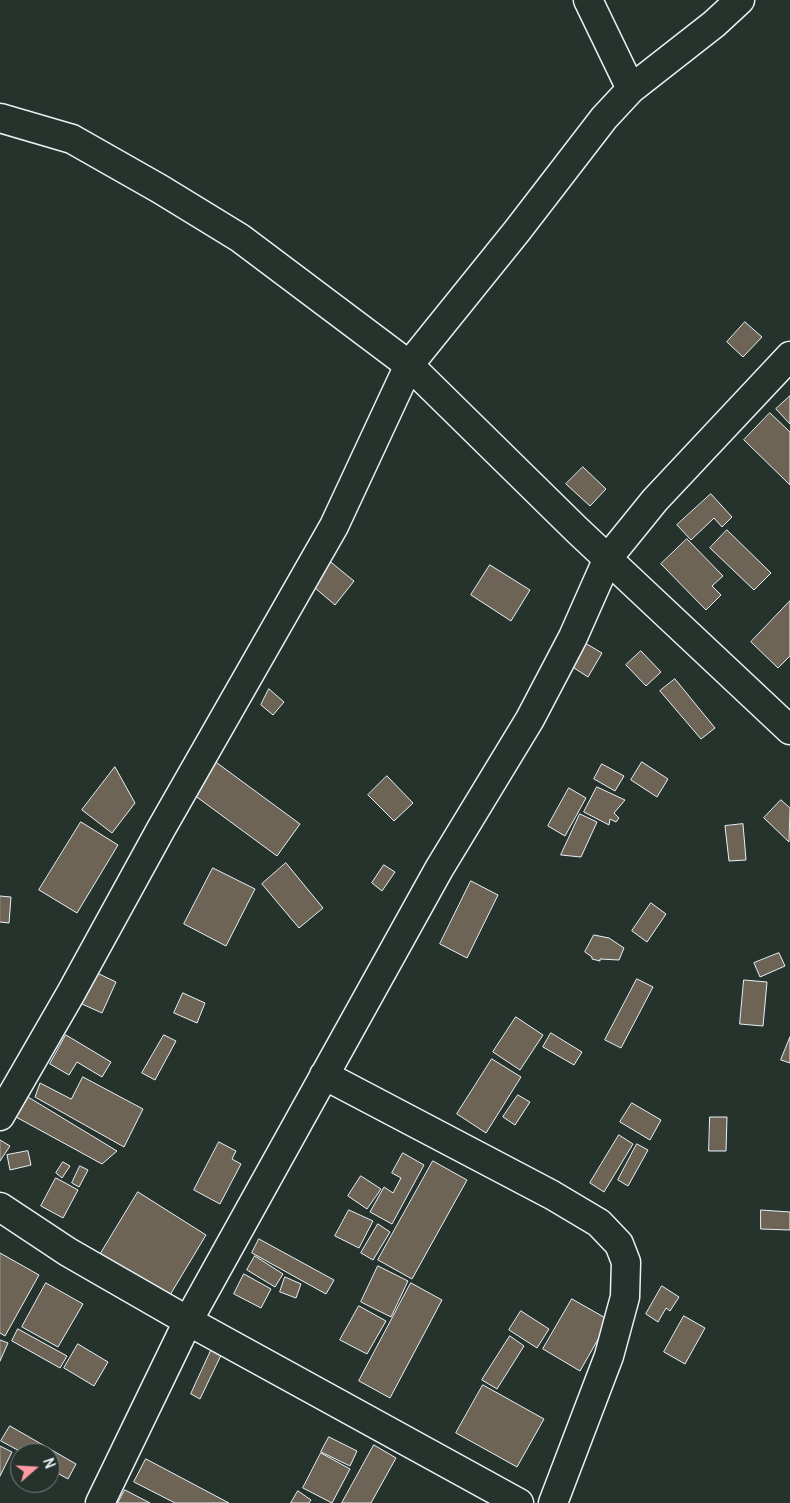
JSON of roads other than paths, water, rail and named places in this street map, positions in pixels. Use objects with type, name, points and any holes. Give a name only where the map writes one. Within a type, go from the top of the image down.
[{"type":"street","points":[[588,0],[631,89]]},
{"type":"street","points":[[0,1116],[334,526],[409,365],[518,232],[604,118],[631,89],[707,30],[740,0]]},
{"type":"street","points":[[0,118],[72,139],[160,189],[240,238],[409,365],[608,558],[790,730]]},
{"type":"street","points":[[100,1503],[188,1321],[439,869],[530,720],[573,638],[608,558],[655,500],[790,356]]},
{"type":"street","points":[[324,1075],[552,1195],[599,1223],[619,1244],[626,1262],[625,1297],[609,1356],[553,1503]]},
{"type":"street","points":[[0,1207],[68,1252],[188,1321],[518,1503]]}]
